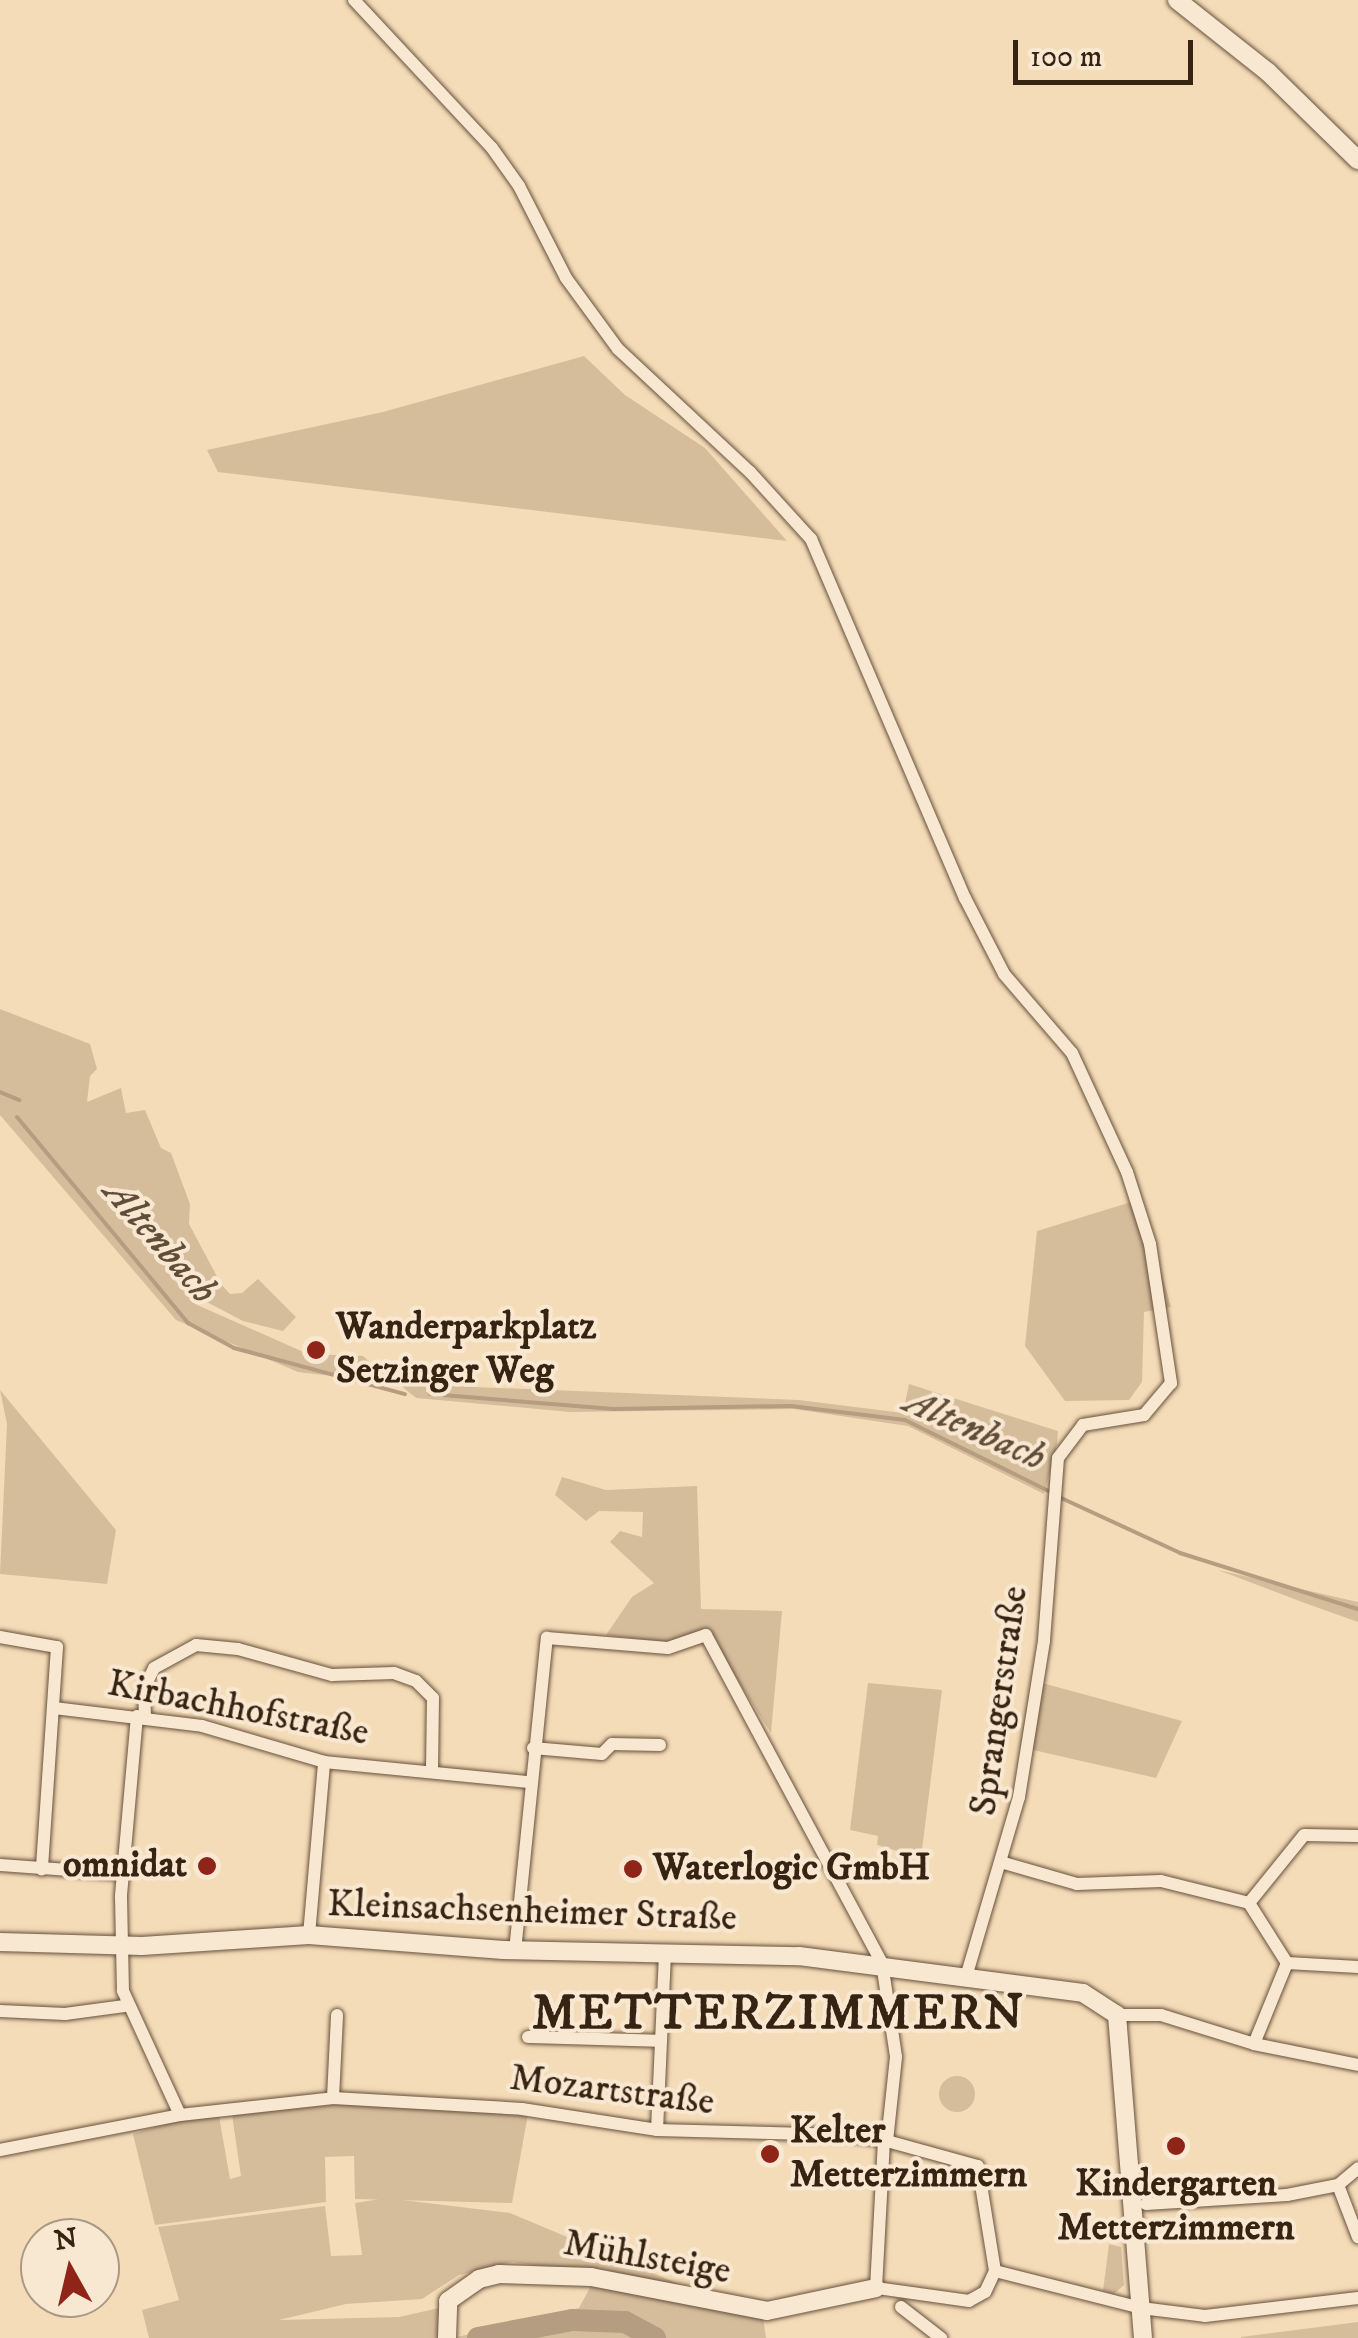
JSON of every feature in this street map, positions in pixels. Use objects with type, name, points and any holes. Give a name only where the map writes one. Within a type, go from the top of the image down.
[{"type":"main road","points":[[1177,0],[1268,72],[1358,160]]},
{"type":"main road","name":"Kleinsachsenheimer Straße","points":[[0,1942],[123,1945],[309,1935],[515,1951],[665,1952],[882,1963],[1083,1993],[1116,2015]]},
{"type":"main road","points":[[1116,2015],[1143,2338]]},
{"type":"main road","name":"Mühlsteige","points":[[448,2338],[448,2301],[478,2278],[528,2271],[656,2287],[767,2312],[876,2288]]},
{"type":"street","name":"Sprangerstraße","points":[[354,0],[492,148],[520,186],[566,278],[618,349],[750,472],[811,539],[972,913],[1004,974],[1072,1053],[1127,1172],[1150,1244],[1172,1370],[1166,1394],[1144,1415],[1075,1432],[1058,1458],[1044,1640],[1004,1863],[966,1976]]},
{"type":"street","points":[[515,1951],[529,1782],[547,1638],[668,1648],[706,1635],[882,1963],[896,2057],[876,2288],[969,2301],[985,2292],[994,2271],[1141,2308],[1262,2314],[1358,2298]]},
{"type":"street","points":[[0,1637],[56,1644],[42,1868]]},
{"type":"street","points":[[180,2115],[124,2006],[122,1874],[144,1688],[154,1668],[196,1645],[238,1649],[332,1675],[394,1673],[416,1681],[433,1698],[432,1771]]},
{"type":"street","name":"Kirbachhofstraße","points":[[54,1708],[141,1716],[324,1762],[529,1782]]},
{"type":"street","points":[[533,1748],[602,1754],[612,1744],[660,1745]]},
{"type":"street","points":[[309,1935],[324,1762]]},
{"type":"street","points":[[1249,1902],[1304,1835],[1358,1836]]},
{"type":"street","points":[[1004,1863],[1077,1884],[1161,1881],[1249,1902],[1288,1963]]},
{"type":"street","points":[[0,1865],[122,1874]]},
{"type":"street","points":[[657,2130],[665,1952]]},
{"type":"street","points":[[1288,1963],[1358,1968]]},
{"type":"street","points":[[1254,2044],[1288,1963]]},
{"type":"street","points":[[0,2011],[71,2013],[124,2006]]},
{"type":"street","points":[[1116,2015],[1151,2013],[1254,2044],[1358,2066]]},
{"type":"street","points":[[332,2098],[337,2015]]},
{"type":"street","points":[[528,2037],[660,2040]]},
{"type":"street","name":"Mozartstraße","points":[[0,2150],[180,2115],[332,2098],[522,2109],[657,2130],[886,2141],[978,2166],[994,2271]]},
{"type":"street","points":[[1146,2204],[1287,2195],[1338,2185],[1358,2168]]},
{"type":"street","points":[[1338,2185],[1358,2237]]},
{"type":"street","points":[[902,2307],[942,2338]]},
{"type":"shaded area","points":[[584,356],[625,395],[705,448],[787,541],[218,472],[207,450],[383,412]]},
{"type":"shaded area","points":[[0,1009],[90,1044],[97,1069],[90,1076],[87,1102],[121,1088],[126,1113],[145,1110],[161,1148],[171,1153],[190,1204],[189,1224],[221,1284],[230,1294],[242,1293],[258,1279],[296,1317],[283,1331],[243,1321],[203,1300],[195,1304],[308,1354],[363,1356],[394,1383],[298,1372],[176,1320],[0,1115]]},
{"type":"shaded area","points":[[1141,1199],[1171,1307],[1144,1312],[1142,1382],[1129,1400],[1065,1401],[1025,1346],[1037,1231]]},
{"type":"shaded area","points":[[399,1384],[799,1400],[903,1413],[909,1384],[1058,1431],[1057,1444],[1044,1494],[908,1426],[794,1409],[570,1412],[416,1398]]},
{"type":"shaded area","points":[[0,1390],[116,1530],[107,1584],[0,1574],[7,1424]]},
{"type":"shaded area","points":[[562,1477],[606,1490],[697,1486],[701,1609],[782,1611],[771,1733],[706,1630],[672,1643],[606,1635],[632,1597],[654,1583],[610,1542],[620,1531],[642,1537],[643,1512],[599,1511],[586,1521],[555,1495]]},
{"type":"shaded area","points":[[1218,1570],[1358,1602],[1358,1622],[1302,1602]]},
{"type":"shaded area","points":[[1031,1680],[1182,1721],[1156,1778],[1020,1747]]},
{"type":"shaded area","points":[[868,1683],[942,1690],[921,1858],[877,1845],[878,1836],[850,1830]]},
{"type":"shaded area","points":[[957,2076],[970,2081],[975,2094],[970,2107],[957,2112],[944,2107],[939,2094],[944,2081]]},
{"type":"shaded area","points":[[352,2103],[528,2114],[512,2203],[355,2199],[354,2156],[325,2157],[326,2202],[155,2225],[133,2134],[184,2118],[219,2116],[230,2179],[241,2176],[232,2115]]},
{"type":"shaded area","points":[[386,2198],[510,2213],[686,2287],[512,2262],[459,2275],[422,2299],[346,2304],[279,2320],[399,2317],[439,2308],[447,2338],[149,2338],[142,2310],[179,2300],[158,2227],[325,2206],[331,2256],[362,2255],[355,2203]]},
{"type":"shaded area","points":[[1109,2244],[1121,2247],[1124,2285],[1114,2294],[1103,2291]]},
{"type":"shaded area","points":[[593,2282],[763,2317],[766,2338],[453,2338],[579,2308]]},
{"type":"shaded area","points":[[1358,2322],[1358,2338],[1241,2338],[1241,2337]]},
{"type":"waterway","name":"Altenbach","points":[[0,1092],[19,1100]]},
{"type":"waterway","name":"Altenbach","points":[[17,1117],[188,1323],[234,1348],[405,1394]]},
{"type":"waterway","name":"Altenbach","points":[[430,1394],[613,1409],[791,1406],[905,1420],[1051,1492]]},
{"type":"waterway","name":"Altenbach","points":[[1059,1497],[1180,1553],[1358,1609]]},
{"type":"waterway","points":[[478,2338],[572,2320],[625,2322],[655,2338]]},
{"type":"place","name":"Wanderparkplatz Setzinger Weg","points":[[316,1350]]},
{"type":"place","name":"omnidat","points":[[207,1866]]},
{"type":"place","name":"Waterlogic GmbH","points":[[633,1869]]},
{"type":"place","name":"Kindergarten Metterzimmern","points":[[1176,2146]]},
{"type":"place","name":"Kelter Metterzimmern","points":[[770,2154]]},
{"type":"district","name":"METTERZIMMERN","points":[[779,2015]]}]
